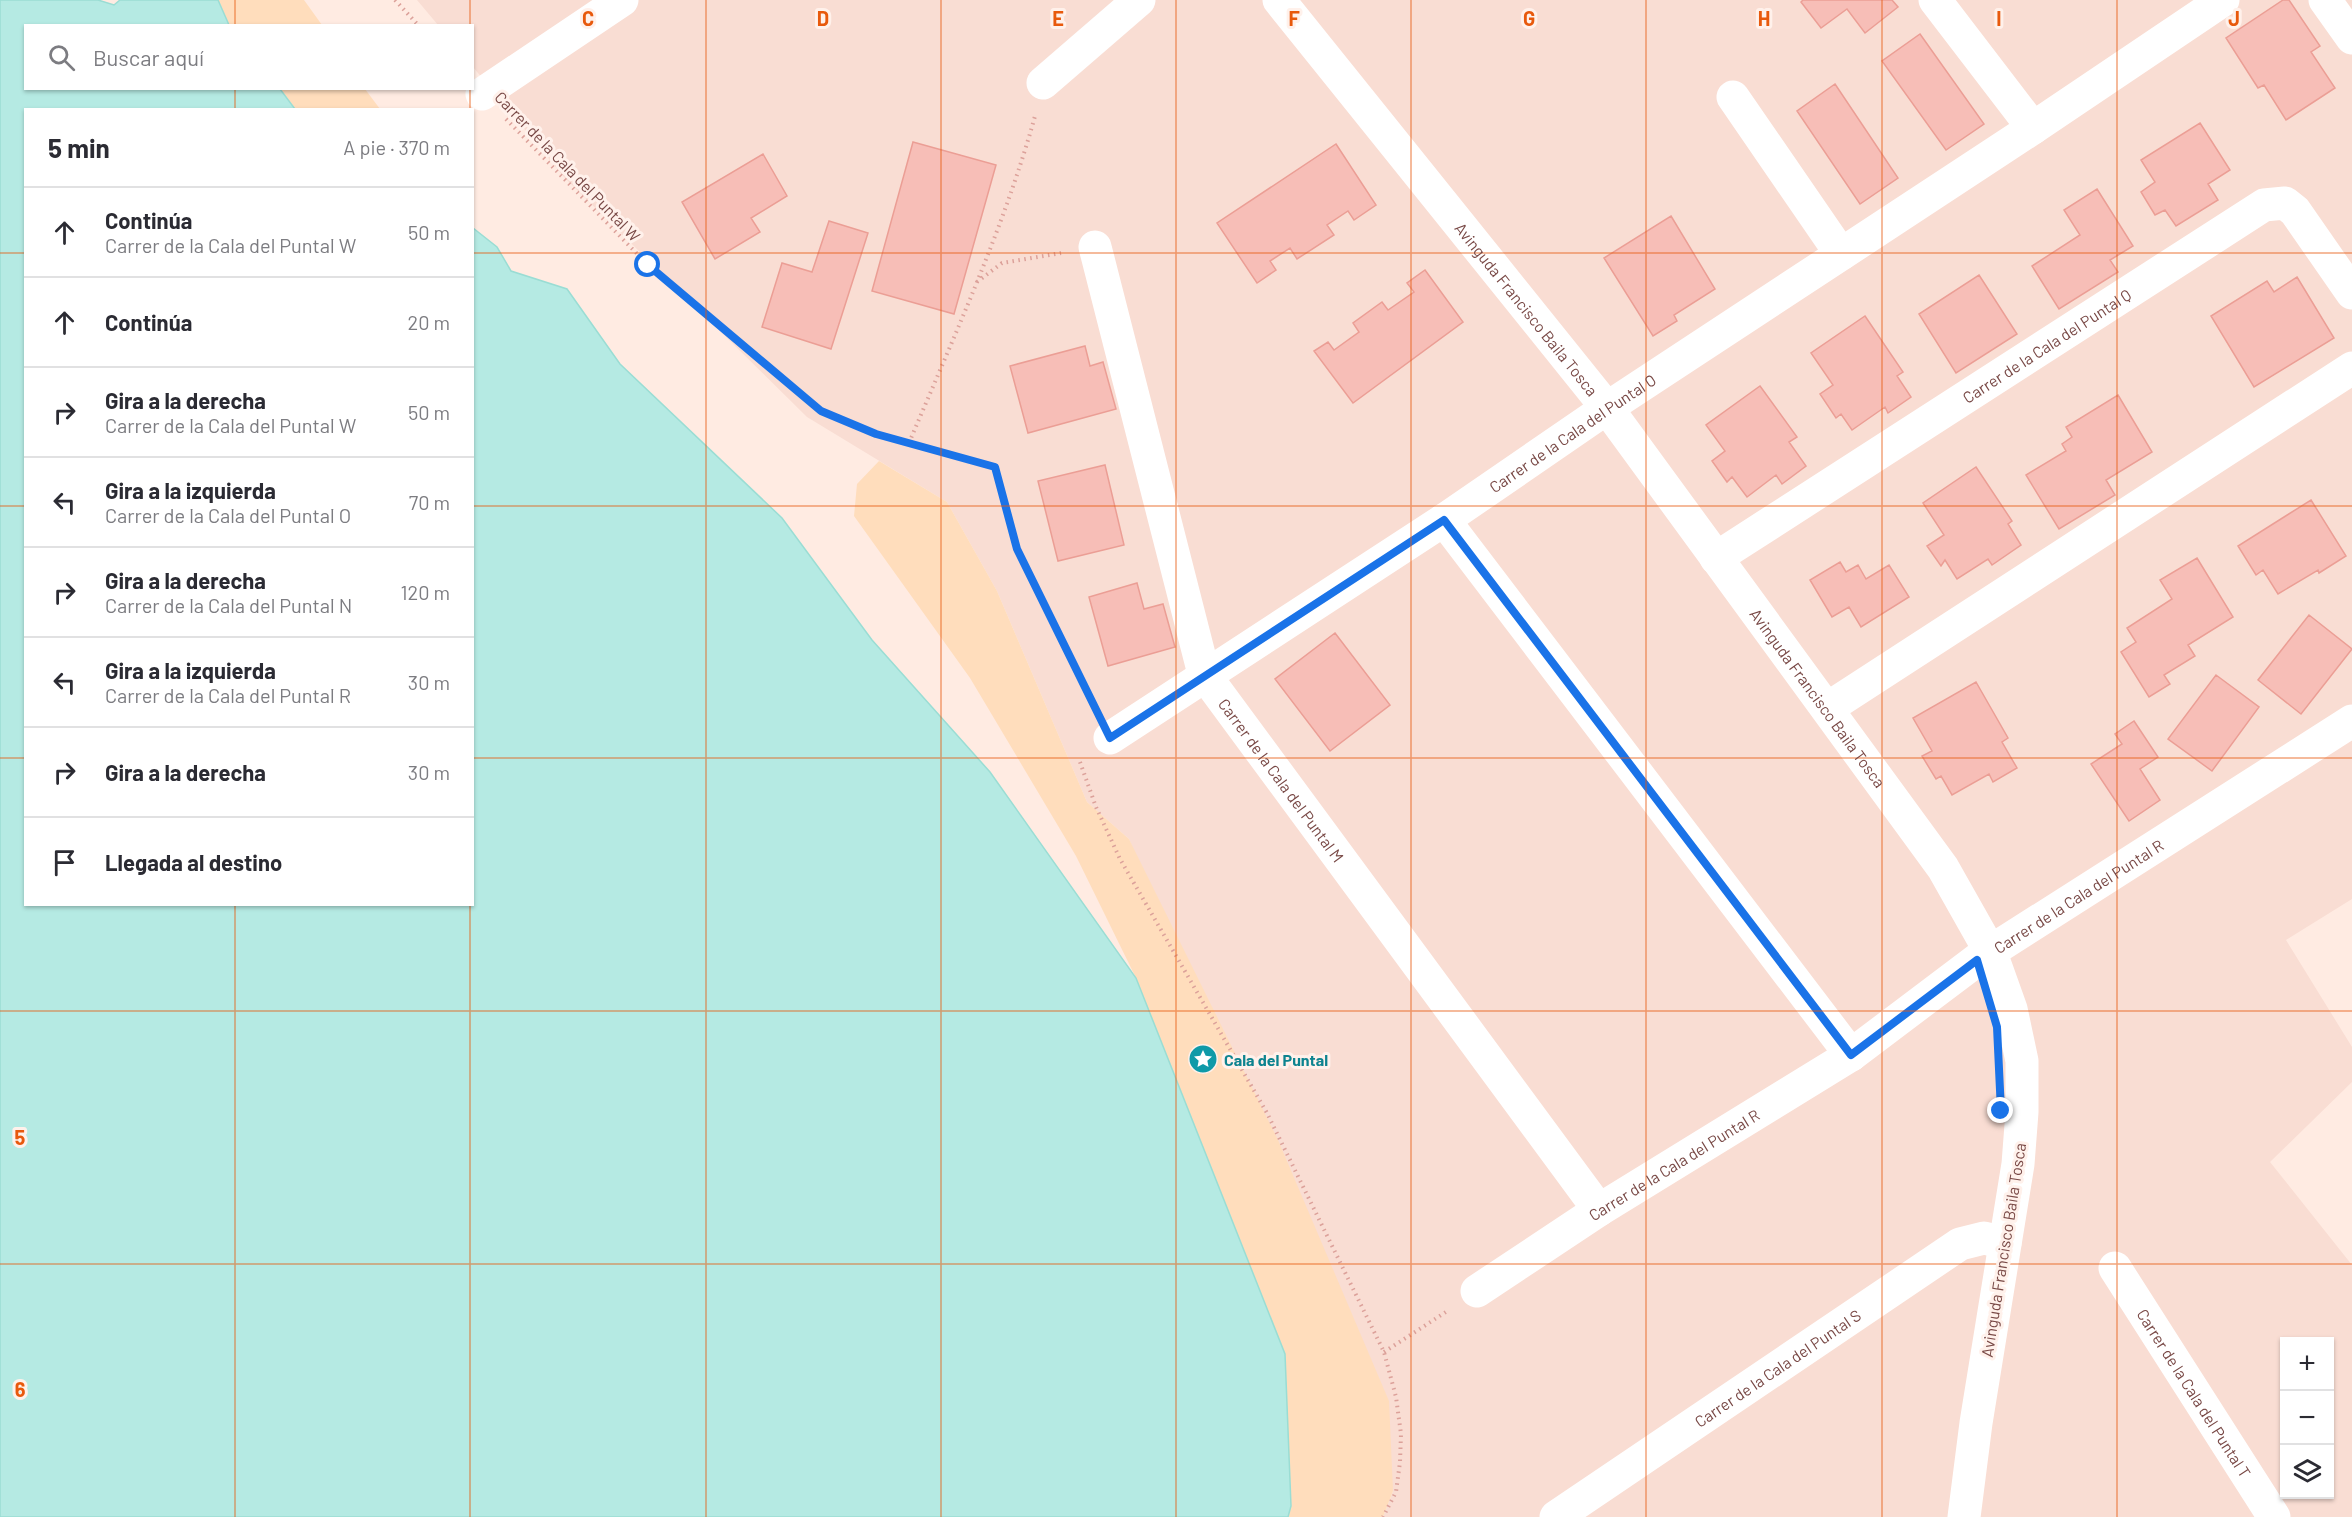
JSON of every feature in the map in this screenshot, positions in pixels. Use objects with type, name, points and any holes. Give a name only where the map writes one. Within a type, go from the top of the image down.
[{"type":"street","points":[[482,94],[622,0]]},
{"type":"street","points":[[1043,83],[1139,0]]},
{"type":"street","name":"Avinguda Francisco Baila Tosca","points":[[1279,0],[1606,408],[1943,868],[1991,953],[2011,1009],[2022,1061],[2022,1112],[2018,1164],[1976,1423],[1964,1517]]},
{"type":"street","points":[[1935,0],[2033,128]]},
{"type":"street","name":"Carrer de la Cala del Puntal O","points":[[1110,738],[1204,674],[1444,520],[1606,408],[2033,128],[2223,0]]},
{"type":"street","points":[[2325,0],[2352,38]]},
{"type":"street","points":[[1732,97],[1841,254]]},
{"type":"street","name":"Carrer de la Cala del Puntal Q","points":[[1716,558],[2264,205],[2285,202],[2295,211],[2352,293]]},
{"type":"street","name":"Carrer de la Cala del Puntal M","points":[[1095,247],[1204,674],[1599,1210]]},
{"type":"street","points":[[1828,708],[2352,368]]},
{"type":"street","points":[[1444,520],[1851,1055]]},
{"type":"street","name":"Carrer de la Cala del Puntal R","points":[[1477,1291],[1599,1210],[1851,1055],[1977,960],[2352,721]]},
{"type":"street","name":"Carrer de la Cala del Puntal S","points":[[1556,1517],[1960,1244],[1984,1238],[2005,1243]]},
{"type":"street","name":"Carrer de la Cala del Puntal T","points":[[2115,1268],[2274,1517]]},
{"type":"path","points":[[395,0],[417,24]]},
{"type":"path","points":[[909,443],[976,283],[1025,151],[1043,83]]},
{"type":"path","name":"Carrer de la Cala del Puntal W","points":[[482,94],[648,265],[821,411],[876,434],[995,467],[1017,549],[1110,738]]},
{"type":"path","points":[[976,283],[1002,263],[1095,247]]},
{"type":"path","points":[[1096,807],[1120,859],[1267,1113],[1384,1352],[1396,1397],[1401,1434],[1396,1492],[1383,1517]]},
{"type":"path","points":[[1384,1352],[1477,1291]]},
{"type":"shaded area","points":[[417,0],[2352,0],[2352,899],[2286,940],[2352,1047],[2352,1082],[2270,1162],[2352,1265],[2352,1517],[1383,1517],[1393,1491],[1129,839],[1087,802],[997,591],[947,502],[807,417],[564,177],[474,68],[474,24],[437,24]]},
{"type":"sand","points":[[218,0],[304,0],[321,24],[229,24]]},
{"type":"sand","points":[[281,90],[366,90],[379,108],[294,108]]},
{"type":"sand","name":"Cala del Puntal","points":[[879,461],[947,502],[997,591],[1087,802],[1129,839],[1278,1140],[1389,1401],[1393,1491],[1383,1517],[1288,1517],[1291,1505],[1136,978],[1076,856],[970,678],[854,516],[857,484]]},
{"type":"water","points":[[0,0],[98,0],[114,5],[120,0],[218,0],[229,24],[24,24],[24,90],[281,90],[294,108],[24,108],[24,906],[474,906],[474,229],[497,247],[511,271],[567,289],[620,364],[782,518],[872,640],[990,772],[1136,978],[1285,1354],[1291,1506],[1288,1517],[0,1517]]},
{"type":"building","points":[[1803,0],[1892,0],[1898,7],[1865,33],[1847,9],[1821,28],[1801,2]]},
{"type":"building","points":[[2283,0],[2289,0],[2320,46],[2311,52],[2335,88],[2286,120],[2264,85],[2258,88],[2226,38]]},
{"type":"building","points":[[1920,34],[1984,124],[1946,150],[1882,61]]},
{"type":"building","points":[[1835,84],[1898,178],[1860,204],[1797,111]]},
{"type":"building","points":[[2200,123],[2230,170],[2208,184],[2218,200],[2176,226],[2165,210],[2155,215],[2141,192],[2155,182],[2141,160]]},
{"type":"building","points":[[913,142],[996,165],[954,314],[872,291]]},
{"type":"building","points":[[1336,144],[1376,205],[1354,220],[1348,211],[1327,225],[1334,235],[1297,259],[1290,248],[1270,261],[1276,270],[1257,283],[1217,223]]},
{"type":"building","points":[[763,154],[787,196],[751,218],[760,232],[715,259],[682,202]]},
{"type":"building","points":[[2097,189],[2133,246],[2110,260],[2118,272],[2059,309],[2032,266],[2080,235],[2064,210]]},
{"type":"building","points":[[1671,216],[1715,289],[1674,315],[1677,321],[1653,336],[1604,258]]},
{"type":"building","points":[[829,221],[868,233],[831,349],[762,327],[782,263],[812,272]]},
{"type":"building","points":[[1425,270],[1463,322],[1353,403],[1314,351],[1328,342],[1334,350],[1359,332],[1353,323],[1382,302],[1388,310],[1414,292],[1407,283]]},
{"type":"building","points":[[1979,275],[2017,334],[1956,373],[1919,314]]},
{"type":"building","points":[[2297,277],[2334,338],[2254,387],[2211,316],[2267,281],[2274,292]]},
{"type":"building","points":[[1865,316],[1903,372],[1897,376],[1911,397],[1888,413],[1885,407],[1852,430],[1841,414],[1836,418],[1820,394],[1833,385],[1811,353]]},
{"type":"building","points":[[1085,346],[1090,366],[1103,362],[1116,409],[1028,433],[1010,366]]},
{"type":"building","points":[[1760,386],[1797,437],[1789,442],[1806,466],[1782,484],[1776,475],[1747,497],[1732,477],[1727,482],[1712,461],[1725,451],[1706,425]]},
{"type":"building","points":[[2118,395],[2152,452],[2106,480],[2115,495],[2059,529],[2026,475],[2066,451],[2062,444],[2072,437],[2066,427]]},
{"type":"building","points":[[1105,465],[1124,545],[1058,561],[1038,481]]},
{"type":"building","points":[[1976,467],[2012,521],[2008,524],[2021,545],[1992,565],[1988,559],[1957,579],[1945,560],[1941,566],[1927,546],[1944,535],[1923,503]]},
{"type":"building","points":[[2311,500],[2346,556],[2278,594],[2263,570],[2256,575],[2238,546]]},
{"type":"building","points":[[2197,558],[2233,617],[2188,645],[2195,656],[2164,675],[2170,684],[2149,697],[2121,652],[2136,642],[2127,628],[2172,599],[2160,580]]},
{"type":"building","points":[[1840,562],[1846,572],[1858,565],[1866,579],[1889,565],[1909,597],[1861,627],[1849,607],[1832,617],[1810,580]]},
{"type":"building","points":[[1137,583],[1144,609],[1163,604],[1175,647],[1108,666],[1089,597]]},
{"type":"building","points":[[2309,615],[2352,649],[2301,714],[2258,680]]},
{"type":"building","points":[[1335,633],[1390,705],[1330,751],[1275,679]]},
{"type":"building","points":[[2216,675],[2259,707],[2212,771],[2168,739]]},
{"type":"building","points":[[1976,682],[2008,738],[2002,742],[2017,768],[1993,782],[1989,774],[1952,795],[1941,776],[1936,779],[1922,756],[1932,751],[1913,718]]},
{"type":"building","points":[[2134,721],[2158,757],[2140,769],[2160,800],[2129,821],[2091,764],[2122,744],[2115,734]]},
{"type":"place","name":"Cala del Puntal","points":[[1203,1059]]},
{"type":"route","points":[[648,265],[821,411],[876,434],[995,467],[1017,549],[1110,738],[1204,674],[1444,520],[1851,1055],[1977,960],[1997,1027],[2001,1111]]}]
